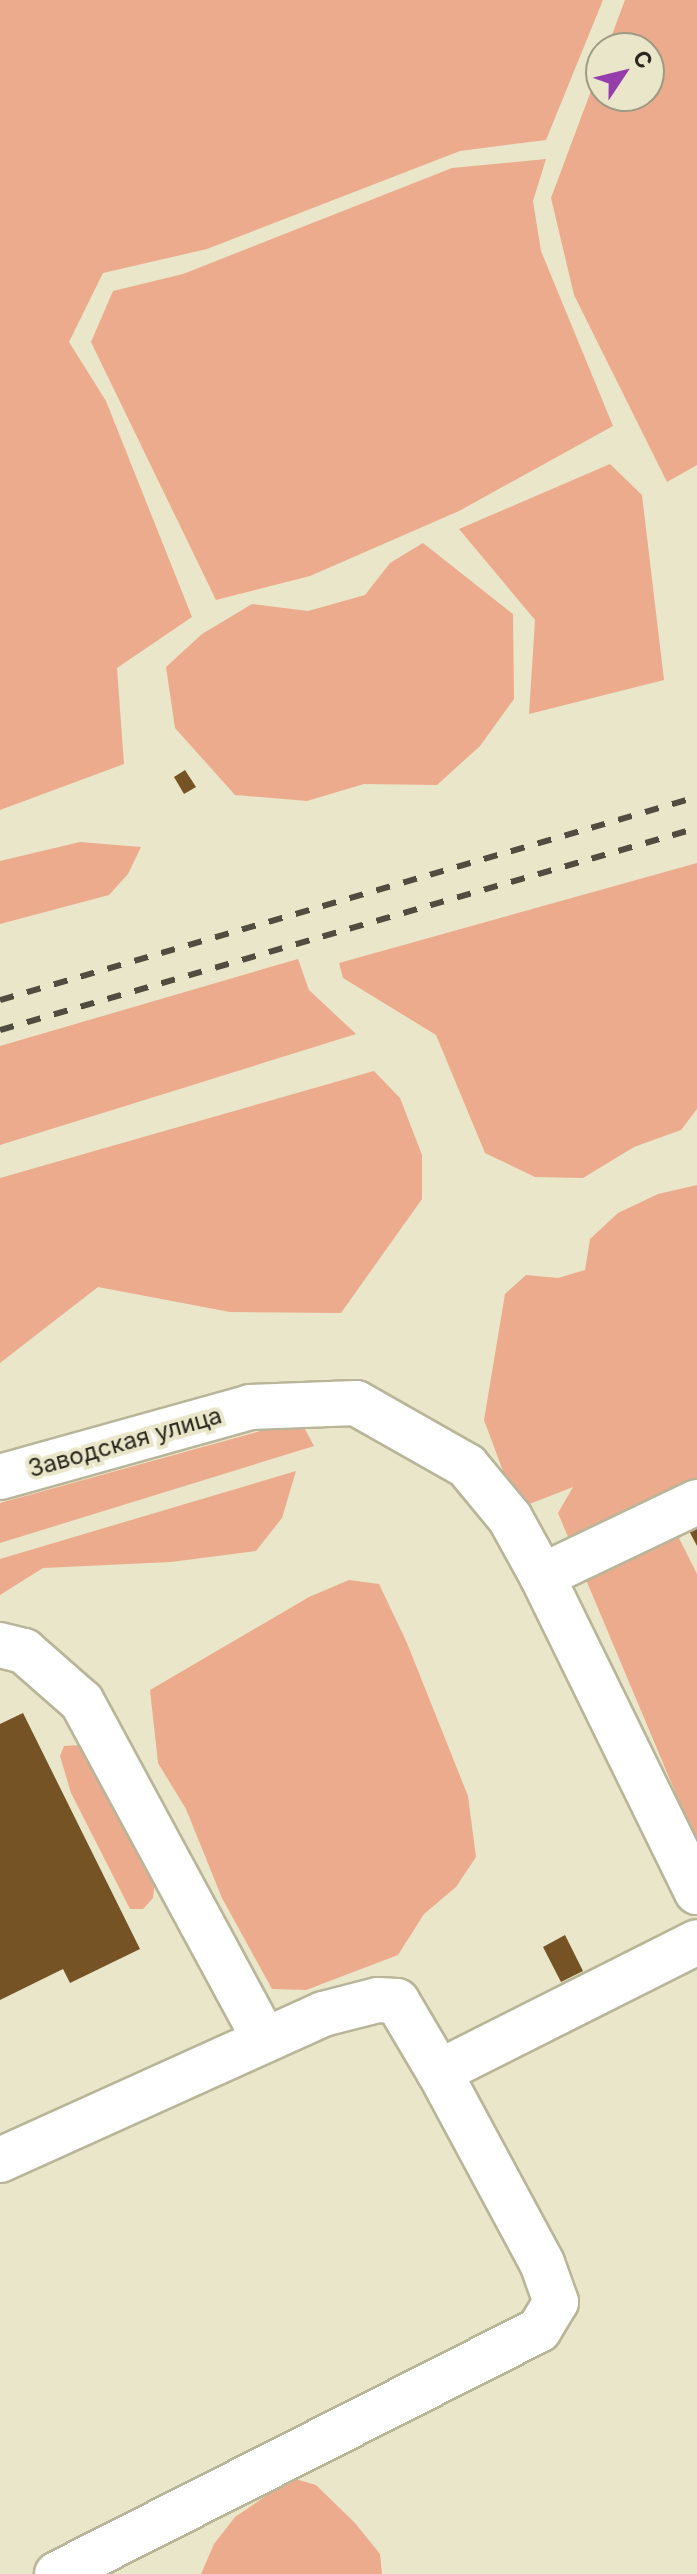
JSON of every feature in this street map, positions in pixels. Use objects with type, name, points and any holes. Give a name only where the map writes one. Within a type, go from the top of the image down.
[{"type":"street","name":"Заводская улица","points":[[0,1477],[250,1407],[356,1403],[416,1435],[467,1466],[510,1518],[542,1576],[697,1892]]},
{"type":"street","points":[[542,1576],[697,1502]]},
{"type":"street","points":[[0,1645],[24,1651],[82,1702],[265,2040]]},
{"type":"street","points":[[439,2072],[697,1942]]},
{"type":"street","points":[[0,2160],[323,2014],[397,2001],[542,2263],[556,2302],[539,2330],[57,2574]]},
{"type":"shaded area","points":[[0,0],[603,0],[590,32],[585,32],[585,44],[546,140],[460,151],[207,249],[103,273],[69,342],[106,401],[192,617],[117,668],[124,764],[0,810]]},
{"type":"shaded area","points":[[625,0],[697,0],[697,465],[667,482],[574,295],[551,198],[585,107],[585,112],[665,112],[665,32],[613,32]]},
{"type":"shaded area","points":[[546,159],[533,201],[541,251],[613,426],[459,511],[310,576],[216,600],[91,342],[113,291],[183,274],[452,168]]},
{"type":"shaded area","points":[[610,464],[642,495],[664,680],[529,714],[535,620],[459,529]]},
{"type":"shaded area","points":[[423,543],[513,614],[514,699],[480,746],[437,785],[364,784],[307,801],[235,795],[175,728],[166,667],[202,634],[252,604],[308,611],[365,595],[390,563]]},
{"type":"shaded area","points":[[80,842],[141,847],[128,874],[109,895],[0,924],[0,861]]},
{"type":"shaded area","points":[[697,863],[697,1109],[681,1130],[634,1147],[583,1178],[535,1177],[485,1153],[436,1035],[343,978],[339,963]]},
{"type":"shaded area","points":[[298,959],[309,990],[356,1034],[0,1145],[0,1046]]},
{"type":"shaded area","points":[[374,1071],[400,1098],[422,1155],[422,1199],[341,1313],[230,1312],[98,1287],[0,1363],[0,1178]]},
{"type":"shaded area","points":[[697,1185],[697,1487],[668,1516],[697,1574],[697,1844],[558,1513],[573,1487],[527,1505],[512,1495],[484,1420],[505,1294],[526,1275],[558,1278],[585,1270],[590,1239],[618,1213],[658,1194]]},
{"type":"shaded area","points":[[300,1420],[314,1446],[0,1543],[0,1503]]},
{"type":"shaded area","points":[[296,1471],[282,1518],[256,1551],[171,1562],[43,1568],[0,1595],[0,1559]]},
{"type":"shaded area","points":[[349,1580],[379,1584],[407,1643],[468,1796],[476,1857],[456,1887],[424,1914],[398,1955],[306,1990],[272,1989],[222,1898],[186,1809],[158,1763],[150,1690],[309,1597]]},
{"type":"shaded area","points":[[81,1745],[155,1882],[153,1898],[143,1909],[130,1909],[71,1793],[60,1756],[64,1746]]},
{"type":"shaded area","points":[[292,2478],[316,2485],[355,2523],[380,2554],[382,2574],[201,2574],[214,2544],[235,2517]]},
{"type":"building","points":[[185,770],[196,787],[184,794],[174,777]]},
{"type":"building","points":[[697,1522],[697,1546],[687,1527]]},
{"type":"building","points":[[23,1713],[140,1949],[70,1983],[63,1969],[0,2000],[0,1724]]},
{"type":"building","points":[[565,1935],[583,1971],[561,1982],[543,1947]]},
{"type":"railway","points":[[0,1000],[697,797]]},
{"type":"railway","points":[[0,1030],[697,828]]}]
